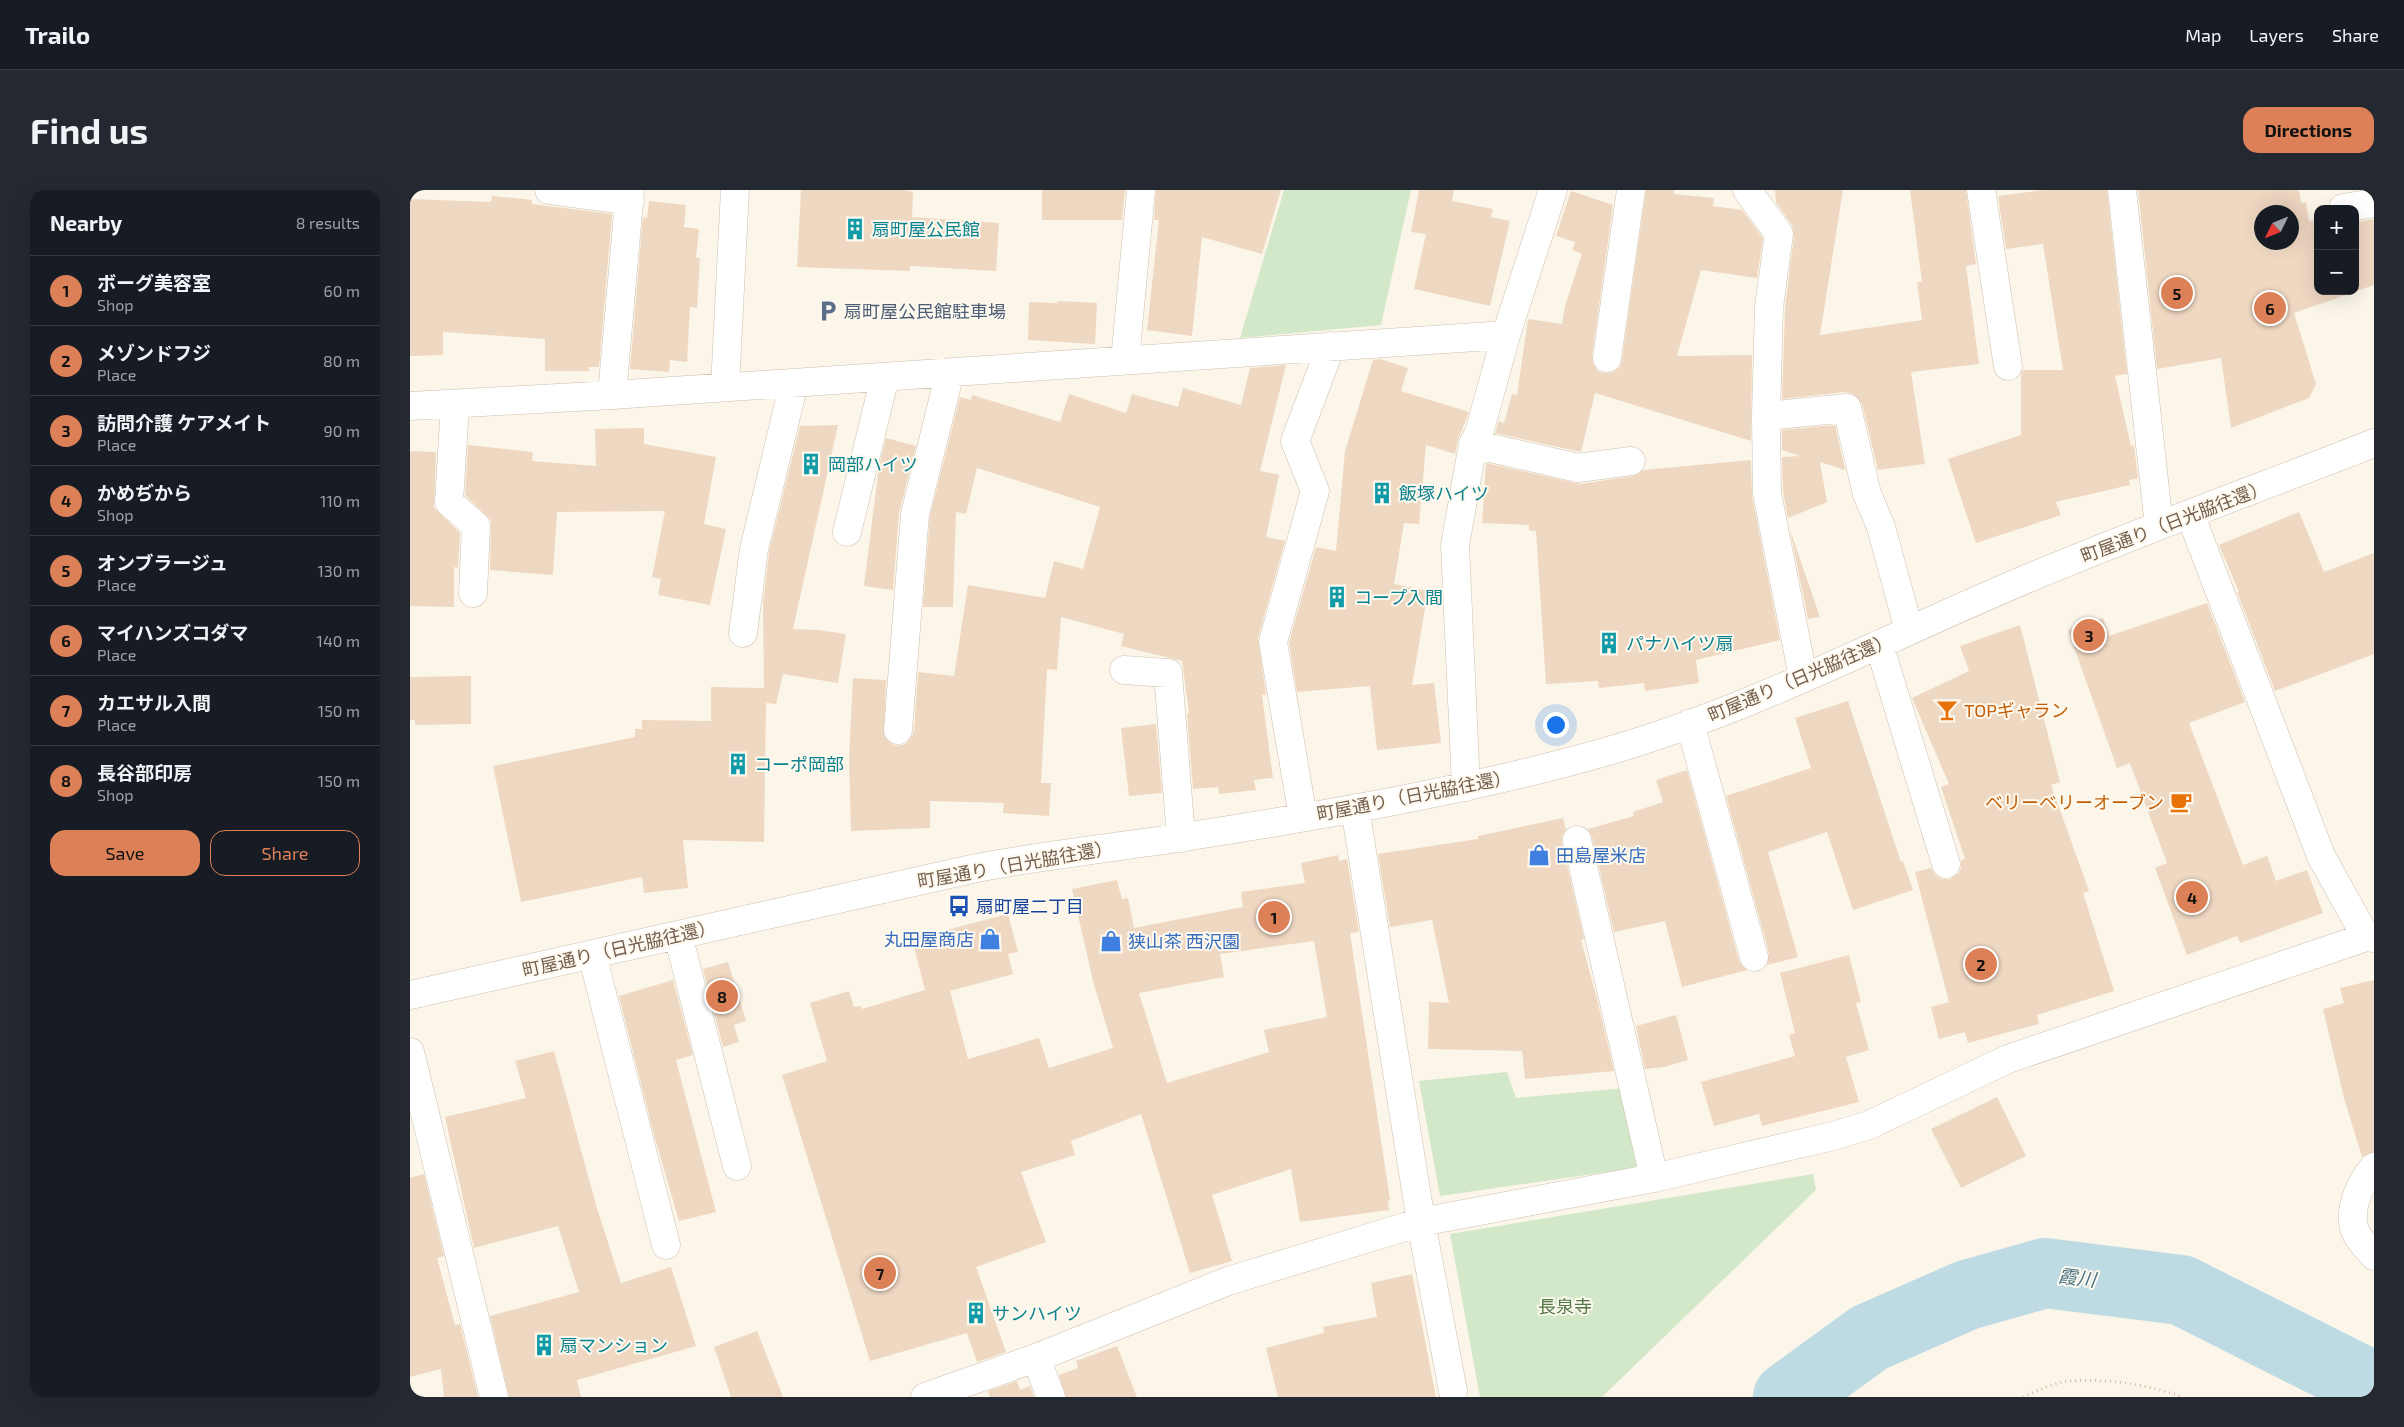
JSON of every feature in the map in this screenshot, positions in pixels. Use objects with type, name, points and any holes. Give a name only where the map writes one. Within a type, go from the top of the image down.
[{"type":"street","points":[[548,190],[630,196],[612,396]]},
{"type":"street","points":[[725,388],[735,190]]},
{"type":"street","points":[[1125,360],[1141,190]]},
{"type":"street","points":[[1466,787],[1455,545],[1473,444],[1479,433],[1506,335],[1553,190]]},
{"type":"street","points":[[1607,358],[1631,190]]},
{"type":"street","points":[[1747,190],[1779,234],[1769,307],[1766,416],[1767,493],[1803,677]]},
{"type":"street","points":[[1981,190],[2008,366]]},
{"type":"street","points":[[2122,190],[2159,526]]},
{"type":"street","points":[[2359,205],[2374,203]]},
{"type":"street","points":[[410,406],[612,396],[1506,335]]},
{"type":"street","points":[[1303,817],[1273,642],[1315,491],[1295,441],[1331,346]]},
{"type":"street","points":[[898,730],[915,514],[950,372]]},
{"type":"street","points":[[848,532],[885,377]]},
{"type":"street","points":[[743,632],[754,549],[794,383]]},
{"type":"street","points":[[455,404],[449,502],[476,526],[473,593]]},
{"type":"street","points":[[1766,416],[1847,408],[1867,494],[1881,527],[1909,630]]},
{"type":"street","name":"町屋通り（日光脇往還）","points":[[410,995],[972,869],[1038,856],[1181,838],[1355,808],[1466,787],[1606,752],[1773,692],[2030,577],[2374,443]]},
{"type":"street","points":[[1473,444],[1578,468],[1631,461]]},
{"type":"street","points":[[925,1397],[955,1392],[1228,1281],[1421,1222],[1654,1178],[1833,1136],[1869,1125],[2008,1059],[2370,937],[2320,856],[2190,514]]},
{"type":"street","points":[[1879,644],[1946,864]]},
{"type":"street","points":[[1124,670],[1168,673],[1181,838]]},
{"type":"street","points":[[1690,723],[1754,957]]},
{"type":"street","points":[[1355,808],[1421,1222],[1453,1391]]},
{"type":"street","points":[[1577,840],[1654,1178]]},
{"type":"street","points":[[678,935],[736,1166]]},
{"type":"street","points":[[592,954],[666,1245]]},
{"type":"street","points":[[410,1052],[494,1397]]},
{"type":"street","points":[[2374,1166],[2362,1181],[2354,1213],[2354,1228],[2374,1256]]},
{"type":"street","points":[[1036,1358],[1051,1397]]},
{"type":"path","points":[[2022,1397],[2068,1381],[2118,1382],[2165,1391],[2184,1397]]},
{"type":"green space","points":[[1284,190],[1411,190],[1381,325],[1240,338]]},
{"type":"green space","points":[[1507,1072],[1516,1098],[1625,1088],[1641,1167],[1440,1196],[1419,1081]]},
{"type":"green space","name":"長泉寺","points":[[1813,1174],[1816,1190],[1602,1397],[1480,1397],[1450,1234]]},
{"type":"building","name":"扇町屋公民館","points":[[801,190],[904,190],[913,192],[912,217],[999,223],[996,271],[910,266],[910,271],[797,267]]},
{"type":"building","points":[[1042,190],[1125,190],[1122,220],[1042,220]]},
{"type":"building","points":[[1156,190],[1281,190],[1262,254],[1202,237],[1192,336],[1147,330],[1159,220],[1154,220]]},
{"type":"building","points":[[1419,190],[1454,190],[1452,201],[1493,209],[1491,217],[1510,221],[1490,306],[1414,289],[1426,234],[1411,232]]},
{"type":"building","points":[[1646,190],[1674,190],[1674,194],[1714,198],[1713,206],[1742,210],[1763,238],[1757,278],[1701,270],[1677,356],[1752,355],[1751,441],[1595,393],[1581,452],[1495,433],[1499,421],[1504,423],[1512,394],[1517,395],[1528,319],[1562,324],[1565,306],[1582,254],[1572,250],[1575,242],[1556,236],[1571,191],[1613,205],[1592,356],[1593,364],[1598,371],[1612,373],[1620,367]]},
{"type":"building","points":[[1775,190],[1843,190],[1820,335],[1922,320],[1917,282],[1922,282],[1910,190],[1966,190],[1976,264],[1966,266],[1979,364],[1911,372],[1925,464],[1878,470],[1862,404],[1853,394],[1845,392],[1782,399],[1785,308],[1794,236],[1792,225],[1776,203]]},
{"type":"building","points":[[2044,190],[2107,190],[2127,374],[2115,376],[2131,446],[2134,445],[2138,478],[2129,480],[2130,485],[2056,502],[2061,515],[1976,543],[1948,459],[2021,435],[2021,374],[2023,370],[2063,370],[2043,244],[2006,249],[1998,196]]},
{"type":"building","points":[[2138,190],[2299,190],[2301,203],[2306,202],[2309,221],[2314,220],[2314,295],[2345,295],[2294,313],[2316,384],[2309,398],[2231,428],[2221,358],[2157,369]]},
{"type":"building","points":[[492,196],[532,200],[532,204],[612,214],[599,367],[589,367],[589,371],[545,371],[545,339],[443,332],[443,355],[410,356],[410,199],[491,202]]},
{"type":"building","points":[[649,201],[686,205],[684,227],[699,229],[696,258],[700,258],[697,308],[690,307],[687,362],[670,360],[669,372],[630,369],[643,217],[647,218]]},
{"type":"building","points":[[2374,219],[2374,285],[2359,290],[2359,221]]},
{"type":"building","points":[[1058,301],[1097,303],[1095,344],[1028,340],[1029,302],[1057,303]]},
{"type":"building","points":[[1380,359],[1408,368],[1401,391],[1469,412],[1458,440],[1455,454],[1426,445],[1419,524],[1404,523],[1394,584],[1428,591],[1412,685],[1434,683],[1441,743],[1377,750],[1370,686],[1297,692],[1289,643],[1316,547],[1336,551],[1345,451],[1373,360]]},
{"type":"building","points":[[1286,365],[1260,471],[1279,475],[1266,537],[1285,541],[1258,638],[1266,695],[1262,695],[1273,778],[1254,780],[1256,790],[1219,794],[1218,787],[1193,789],[1187,714],[1189,713],[1182,661],[1121,646],[1124,634],[1061,617],[1057,670],[1047,669],[1041,783],[1051,783],[1049,816],[1003,813],[1004,803],[930,801],[930,828],[851,831],[849,758],[853,678],[886,680],[884,736],[890,743],[897,746],[905,744],[911,738],[914,731],[918,672],[954,676],[968,585],[1045,598],[1054,561],[1083,569],[1100,507],[977,468],[966,514],[956,512],[953,607],[923,607],[930,516],[960,397],[971,400],[972,395],[1060,422],[1069,394],[1126,413],[1132,394],[1178,407],[1183,388],[1241,405],[1250,368]]},
{"type":"building","points":[[838,425],[793,629],[846,634],[838,683],[783,674],[776,704],[766,703],[764,842],[683,840],[688,888],[644,893],[642,877],[521,902],[493,766],[635,737],[635,729],[642,729],[642,720],[711,721],[711,687],[764,688],[763,603],[769,552],[800,426]]},
{"type":"building","points":[[1835,425],[1845,470],[1820,462],[1827,502],[1788,518],[1783,491],[1782,457],[1800,456],[1782,450],[1782,430]]},
{"type":"building","points":[[644,428],[644,444],[716,457],[704,524],[726,529],[710,605],[658,595],[661,579],[652,577],[665,511],[557,512],[553,575],[490,570],[491,520],[465,495],[468,445],[533,452],[532,461],[596,466],[595,429]]},
{"type":"building","points":[[886,438],[916,446],[899,513],[893,590],[864,586],[879,466]]},
{"type":"building","points":[[410,451],[436,452],[434,508],[460,533],[458,568],[454,567],[454,607],[410,606]]},
{"type":"building","points":[[1751,460],[1752,496],[1780,640],[1696,660],[1699,683],[1645,691],[1644,683],[1599,688],[1598,681],[1546,684],[1536,531],[1529,530],[1529,525],[1482,523],[1486,463],[1580,484],[1633,476],[1643,470]]},
{"type":"building","points":[[2299,512],[2324,572],[2374,553],[2374,654],[2275,691],[2237,592],[2239,592],[2219,545]]},
{"type":"building","points":[[1790,530],[1820,617],[1808,619]]},
{"type":"building","points":[[2207,603],[2245,702],[2189,723],[2243,865],[2267,856],[2276,881],[2307,870],[2323,913],[2240,943],[2237,936],[2187,955],[2155,868],[2167,863],[2130,763],[2117,768],[2068,630],[2103,618],[2109,636]]},
{"type":"building","points":[[2020,625],[2060,782],[2051,785],[2089,891],[2083,893],[2114,991],[2037,1015],[2039,1024],[1968,1043],[1965,1032],[1939,1039],[1931,1007],[1949,1002],[1915,872],[1931,868],[1936,876],[1942,879],[1950,879],[1958,874],[1961,868],[1961,860],[1965,859],[1941,787],[1949,784],[1912,698],[1969,671],[1960,646]]},
{"type":"building","points":[[471,676],[471,724],[415,725],[415,720],[410,720],[410,677]]},
{"type":"building","points":[[1848,701],[1901,862],[1903,861],[1913,890],[1853,910],[1827,832],[1768,852],[1798,957],[1767,965],[1769,953],[1726,796],[1811,768],[1795,718]]},
{"type":"building","points":[[1156,724],[1162,793],[1129,796],[1121,728]]},
{"type":"building","points":[[1687,770],[1739,961],[1747,970],[1682,987],[1665,921],[1614,932],[1592,837],[1588,829],[1634,816],[1633,812],[1663,802],[1656,780]]},
{"type":"building","points":[[1563,818],[1566,830],[1562,836],[1562,843],[1584,939],[1581,940],[1614,1071],[1525,1079],[1522,1051],[1428,1049],[1429,1002],[1449,1003],[1432,920],[1390,927],[1378,854],[1478,839],[1478,836]]},
{"type":"building","points":[[1338,855],[1339,861],[1347,859],[1359,932],[1350,933],[1390,1200],[1388,1201],[1389,1210],[1300,1222],[1291,1169],[1212,1195],[1232,1261],[1190,1273],[1141,1114],[1071,1141],[1075,1155],[1021,1172],[1046,1242],[976,1267],[1006,1352],[977,1362],[967,1333],[870,1361],[782,1075],[827,1061],[810,1003],[849,991],[854,1007],[861,1006],[862,1009],[925,990],[912,939],[1008,914],[1018,952],[1008,954],[1013,974],[950,991],[968,1059],[1039,1038],[1049,1068],[1113,1048],[1093,981],[1072,889],[1117,880],[1122,899],[1128,898],[1134,928],[1243,907],[1241,892],[1305,883],[1301,863]],"holes":[[[1314,941],[1327,1017],[1264,1030],[1269,1052],[1167,1083],[1139,993],[1224,977],[1220,954]]]},
{"type":"building","points":[[1849,955],[1861,1002],[1856,1003],[1869,1050],[1846,1057],[1859,1102],[1762,1126],[1759,1114],[1714,1126],[1701,1082],[1795,1056],[1789,1035],[1795,1033],[1780,973]]},
{"type":"building","points":[[728,962],[746,1021],[734,1025],[739,1042],[723,1047],[703,969]]},
{"type":"building","points":[[673,980],[693,1055],[676,1060],[716,1212],[679,1221],[654,1135],[619,996]]},
{"type":"building","points":[[2374,980],[2374,1152],[2362,1157],[2344,1098],[2323,1009],[2344,1003],[2340,988]]},
{"type":"building","points":[[1676,1015],[1688,1060],[1664,1067],[1645,1069],[1636,1026]]},
{"type":"building","points":[[554,1051],[596,1205],[621,1283],[671,1267],[696,1346],[577,1380],[581,1397],[509,1397],[490,1316],[579,1292],[558,1226],[474,1248],[445,1117],[526,1098],[515,1061]]},
{"type":"building","points":[[1997,1097],[2026,1156],[1961,1188],[1931,1129]]},
{"type":"building","points":[[424,1174],[444,1256],[437,1258],[455,1325],[460,1324],[478,1397],[444,1397],[441,1369],[410,1377],[410,1178]]},
{"type":"building","points":[[1412,1274],[1436,1397],[1278,1397],[1266,1348],[1324,1333],[1323,1327],[1377,1317],[1371,1283]]},
{"type":"building","points":[[757,1331],[783,1397],[731,1397],[714,1347]]},
{"type":"building","points":[[1117,1346],[1137,1397],[1066,1397],[1059,1375],[1078,1368],[1076,1361]]},
{"type":"building","points":[[1017,1381],[1020,1390],[1030,1386],[1034,1397],[990,1397],[988,1391]]},
{"type":"waterway","name":"霞川","points":[[1788,1397],[1869,1338],[1967,1295],[2045,1273],[2181,1290],[2374,1387]]},
{"type":"place","name":"扇町屋公民館","points":[[855,229]]},
{"type":"place","name":"オンブラージュ","points":[[2177,293]]},
{"type":"place","name":"マイハンズコダマ","points":[[2270,308]]},
{"type":"place","name":"扇町屋公民館駐車場","points":[[828,311]]},
{"type":"place","name":"岡部ハイツ","points":[[811,464]]},
{"type":"place","name":"飯塚ハイツ","points":[[1382,493]]},
{"type":"place","name":"コープ入間","points":[[1337,597]]},
{"type":"place","name":"訪問介護 ケアメイト","points":[[2089,635]]},
{"type":"place","name":"パナハイツ扇","points":[[1609,643]]},
{"type":"place","name":"TOPギャラン","points":[[1947,710]]},
{"type":"place","name":"コーポ岡部","points":[[738,764]]},
{"type":"place","name":"ベリーベリーオーブン","points":[[2181,802]]},
{"type":"place","name":"田島屋米店","points":[[1539,855]]},
{"type":"place","name":"かめぢから","points":[[2192,897]]},
{"type":"place","name":"扇町屋二丁目","points":[[959,906]]},
{"type":"place","name":"ボーグ美容室","points":[[1274,917]]},
{"type":"place","name":"丸田屋商店","points":[[990,939]]},
{"type":"place","name":"狭山茶 西沢園","points":[[1111,941]]},
{"type":"place","name":"メゾンドフジ","points":[[1981,964]]},
{"type":"place","name":"長谷部印房","points":[[722,996]]},
{"type":"place","name":"カエサル入間","points":[[880,1273]]},
{"type":"place","name":"サンハイツ","points":[[976,1313]]},
{"type":"place","name":"扇マンション","points":[[544,1345]]}]
